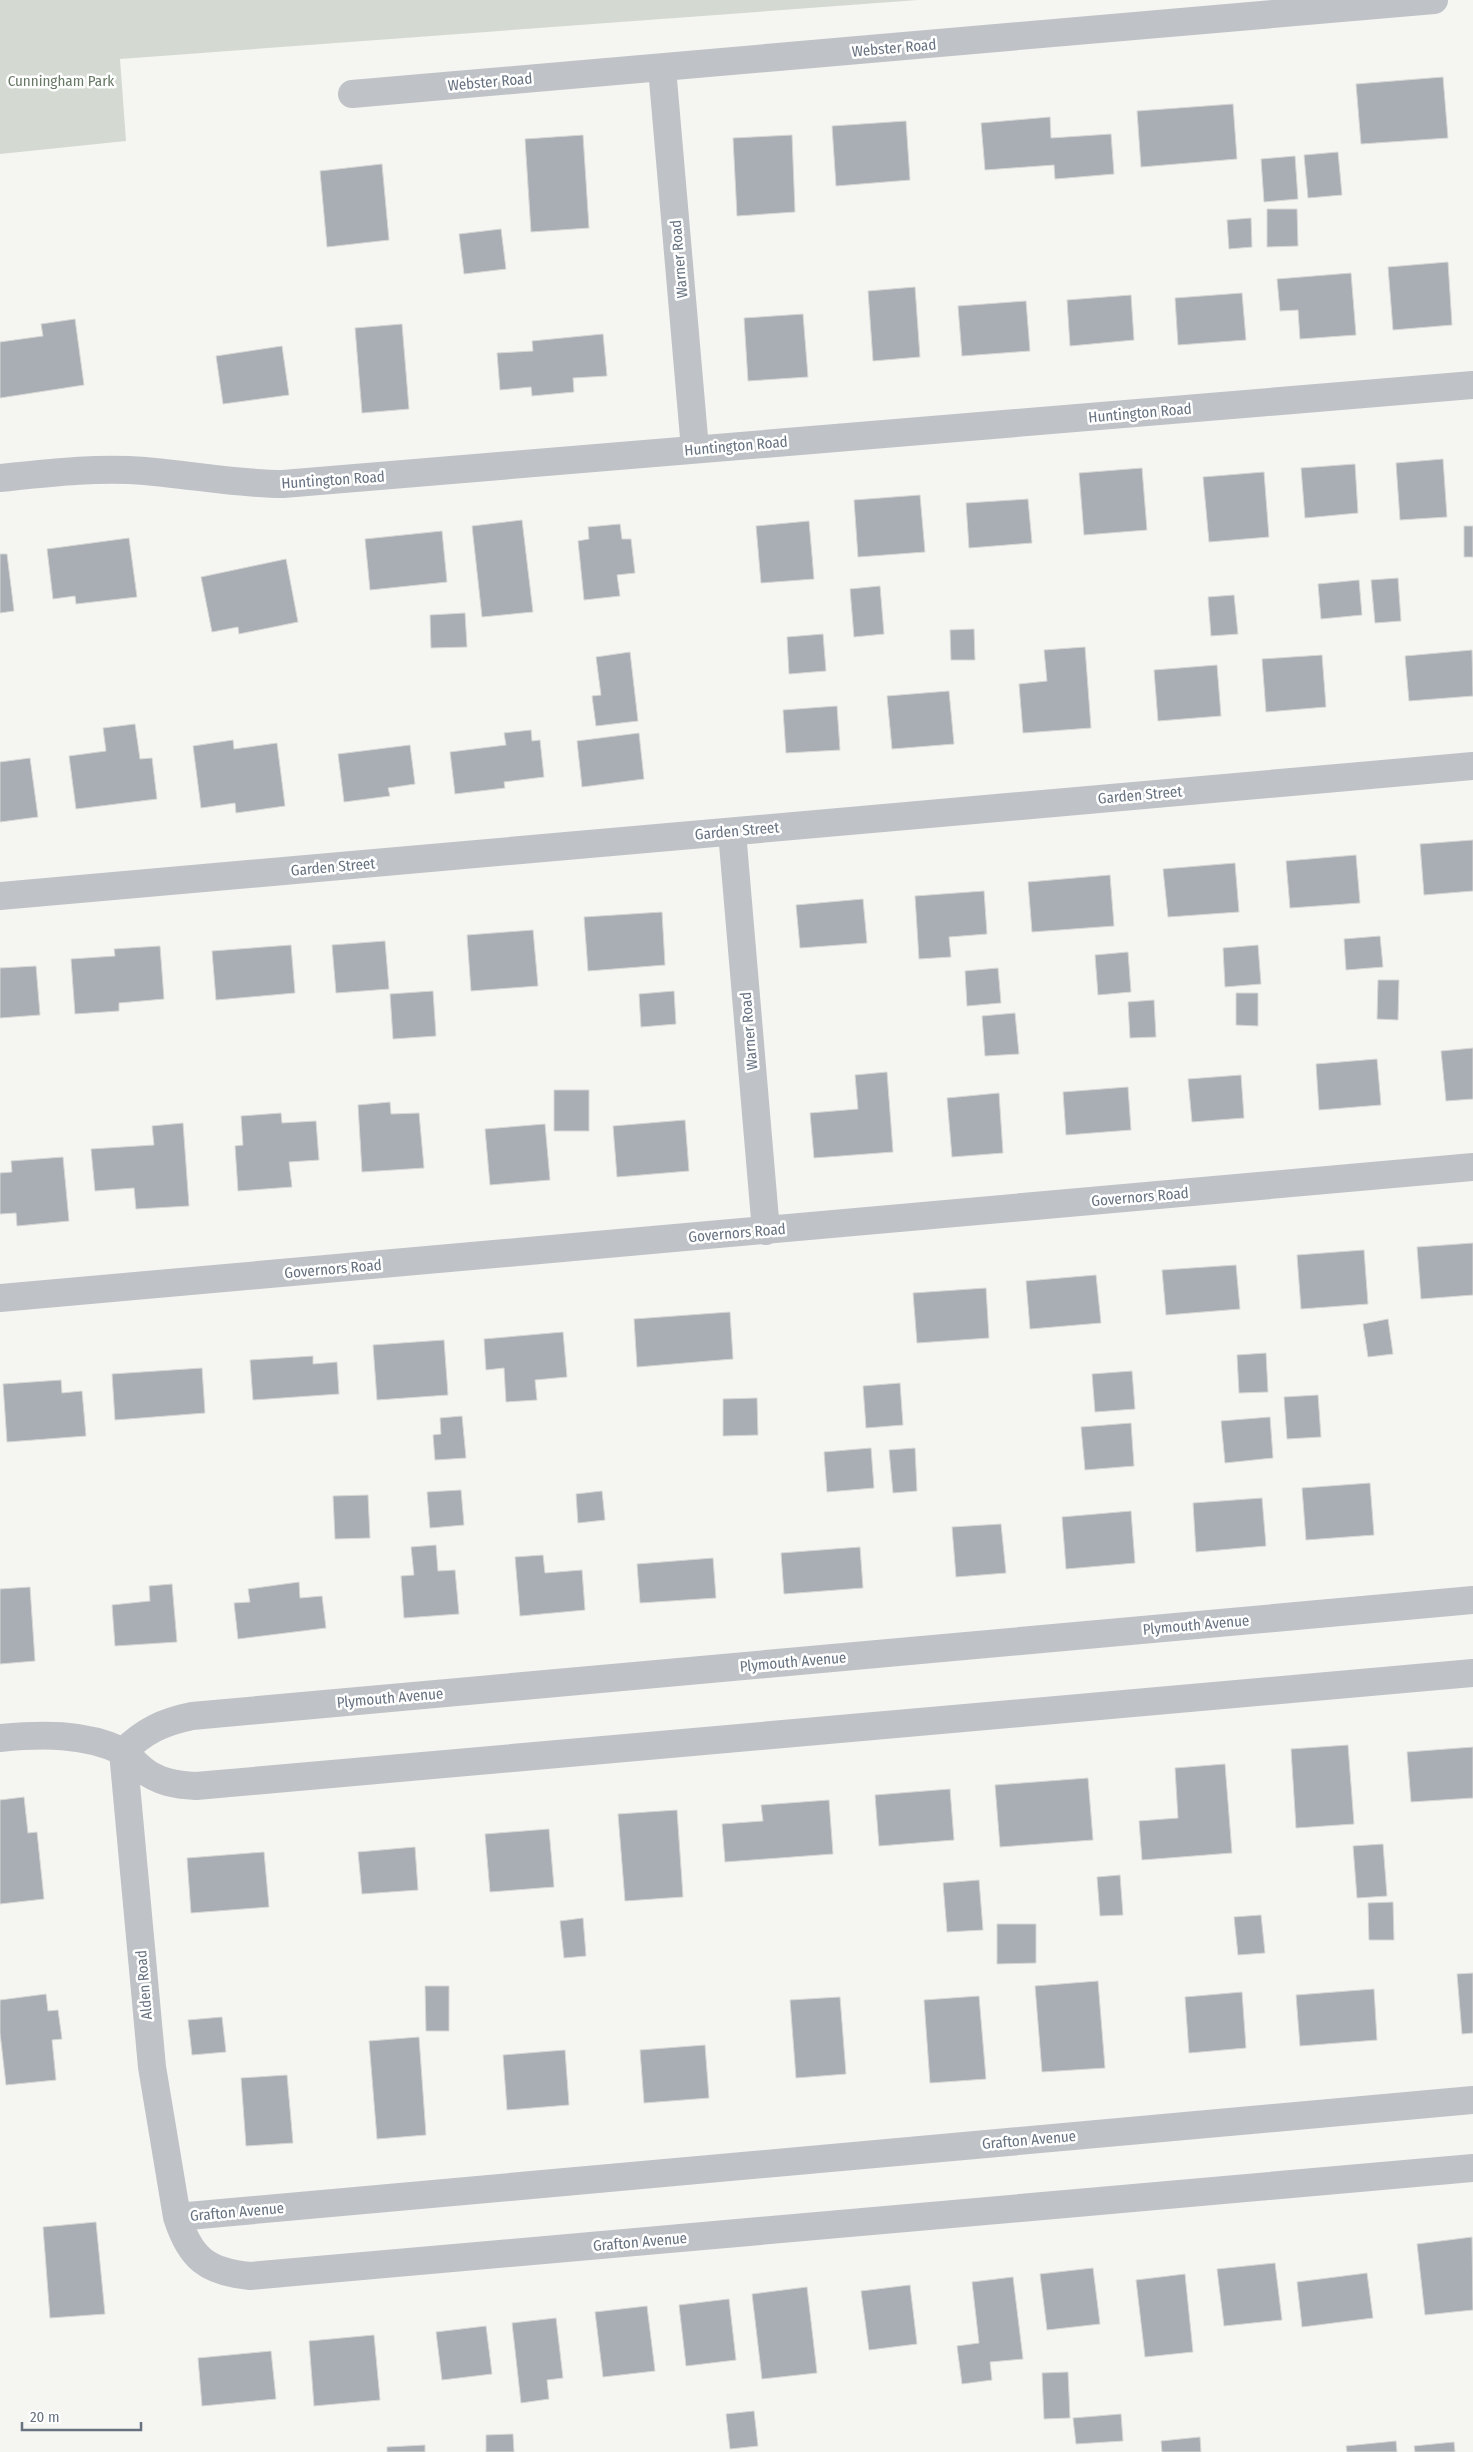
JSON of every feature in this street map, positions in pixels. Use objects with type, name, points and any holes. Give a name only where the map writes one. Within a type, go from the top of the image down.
[{"type":"street","name":"Webster Road","points":[[352,94],[1434,0]]},
{"type":"street","name":"Warner Road","points":[[662,68],[695,449]]},
{"type":"street","name":"Huntington Road","points":[[0,478],[66,472],[118,470],[256,484],[283,484],[1473,385]]},
{"type":"street","name":"Garden Street","points":[[0,896],[1473,766]]},
{"type":"street","name":"Warner Road","points":[[732,832],[766,1230]]},
{"type":"street","name":"Governors Road","points":[[0,1298],[1473,1168]]},
{"type":"street","name":"Plymouth Avenue","points":[[123,1752],[137,1738],[153,1727],[192,1716],[1473,1600]]},
{"type":"street","points":[[0,1738],[37,1735],[78,1738],[123,1752],[158,1780],[178,1785],[196,1786],[1473,1673]]},
{"type":"street","name":"Alden Road","points":[[123,1752],[152,2067],[177,2217]]},
{"type":"street","name":"Grafton Avenue","points":[[1473,2100],[177,2217],[183,2235],[198,2259],[213,2268],[231,2274],[250,2276],[1473,2168]]},
{"type":"green space","name":"Cunningham Park","points":[[0,0],[918,0],[120,59],[126,141],[0,154]]},
{"type":"building","points":[[1443,77],[1448,138],[1361,144],[1356,84]]},
{"type":"building","points":[[1233,104],[1237,159],[1141,167],[1137,111]]},
{"type":"building","points":[[1050,117],[1051,138],[1111,134],[1114,174],[1055,179],[1054,165],[985,170],[981,123]]},
{"type":"building","points":[[906,121],[910,180],[836,186],[832,126]]},
{"type":"building","points":[[583,135],[589,228],[531,232],[525,139]]},
{"type":"building","points":[[792,135],[795,212],[737,216],[733,138]]},
{"type":"building","points":[[1338,152],[1342,195],[1308,198],[1304,155]]},
{"type":"building","points":[[1295,156],[1298,199],[1264,202],[1261,159]]},
{"type":"building","points":[[382,164],[389,240],[327,247],[320,171]]},
{"type":"building","points":[[1267,209],[1297,209],[1298,246],[1267,247]]},
{"type":"building","points":[[1251,218],[1252,247],[1229,249],[1227,220]]},
{"type":"building","points":[[501,229],[506,269],[464,274],[459,234]]},
{"type":"building","points":[[1448,262],[1452,325],[1393,330],[1388,267]]},
{"type":"building","points":[[1351,273],[1356,335],[1300,339],[1298,310],[1280,311],[1277,279]]},
{"type":"building","points":[[915,287],[920,357],[873,361],[868,291]]},
{"type":"building","points":[[1242,293],[1246,340],[1178,345],[1175,298]]},
{"type":"building","points":[[1131,295],[1134,340],[1070,346],[1067,300]]},
{"type":"building","points":[[1026,301],[1030,351],[962,356],[958,306]]},
{"type":"building","points":[[803,314],[808,377],[748,381],[744,318]]},
{"type":"building","points":[[75,319],[84,385],[0,398],[0,342],[43,336],[41,324]]},
{"type":"building","points":[[402,324],[409,409],[362,413],[355,328]]},
{"type":"building","points":[[603,334],[607,376],[573,378],[574,392],[532,396],[531,387],[500,390],[497,353],[533,351],[532,341]]},
{"type":"building","points":[[282,346],[289,395],[223,404],[216,356]]},
{"type":"building","points":[[1443,459],[1447,517],[1400,520],[1396,463]]},
{"type":"building","points":[[1355,464],[1358,513],[1305,518],[1301,468]]},
{"type":"building","points":[[1142,468],[1147,530],[1084,535],[1079,473]]},
{"type":"building","points":[[1264,472],[1269,537],[1209,542],[1203,477]]},
{"type":"building","points":[[920,495],[925,552],[858,557],[854,500]]},
{"type":"building","points":[[1028,499],[1032,543],[969,548],[966,503]]},
{"type":"building","points":[[522,520],[533,612],[482,617],[472,526]]},
{"type":"building","points":[[809,521],[814,579],[761,583],[756,526]]},
{"type":"building","points":[[620,524],[622,539],[631,539],[635,573],[617,575],[620,596],[584,600],[578,541],[589,539],[588,527]]},
{"type":"building","points":[[1464,526],[1473,526],[1473,557],[1464,557]]},
{"type":"building","points":[[442,531],[447,582],[370,590],[365,539]]},
{"type":"building","points":[[129,538],[137,597],[76,604],[75,596],[53,599],[47,549]]},
{"type":"building","points":[[0,554],[7,554],[14,611],[0,613]]},
{"type":"building","points":[[286,559],[298,622],[239,634],[238,627],[212,632],[201,577]]},
{"type":"building","points":[[1398,578],[1401,621],[1375,623],[1371,580]]},
{"type":"building","points":[[1359,580],[1362,615],[1321,619],[1318,584]]},
{"type":"building","points":[[880,586],[884,634],[854,637],[850,589]]},
{"type":"building","points":[[1234,595],[1238,634],[1211,636],[1208,597]]},
{"type":"building","points":[[465,613],[467,647],[431,648],[430,615]]},
{"type":"building","points":[[974,629],[975,660],[951,660],[950,630]]},
{"type":"building","points":[[823,634],[826,671],[789,674],[787,637]]},
{"type":"building","points":[[1085,647],[1091,728],[1023,733],[1019,684],[1047,681],[1044,650]]},
{"type":"building","points":[[1472,650],[1473,696],[1409,701],[1405,656]]},
{"type":"building","points":[[630,652],[638,721],[596,726],[592,696],[601,695],[596,657]]},
{"type":"building","points":[[1322,655],[1326,707],[1266,712],[1262,659]]},
{"type":"building","points":[[1217,665],[1221,716],[1158,721],[1154,670]]},
{"type":"building","points":[[949,691],[954,744],[892,749],[887,696]]},
{"type":"building","points":[[837,706],[840,750],[786,753],[783,710]]},
{"type":"building","points":[[135,724],[140,759],[152,758],[157,799],[76,809],[69,756],[106,751],[103,728]]},
{"type":"building","points":[[531,730],[532,741],[540,740],[544,777],[504,782],[505,788],[455,794],[450,752],[506,745],[504,733]]},
{"type":"building","points":[[639,733],[644,779],[582,787],[577,741]]},
{"type":"building","points":[[233,740],[234,749],[277,743],[285,806],[236,813],[235,803],[201,808],[193,746]]},
{"type":"building","points":[[410,745],[415,784],[388,788],[390,796],[344,802],[338,754]]},
{"type":"building","points":[[30,758],[38,817],[0,822],[0,762]]},
{"type":"building","points":[[1473,840],[1473,891],[1424,895],[1420,844]]},
{"type":"building","points":[[1356,855],[1360,903],[1290,908],[1286,861]]},
{"type":"building","points":[[1235,863],[1239,912],[1168,917],[1163,869]]},
{"type":"building","points":[[1110,875],[1114,926],[1032,932],[1028,882]]},
{"type":"building","points":[[984,891],[987,934],[949,937],[951,957],[919,959],[915,896]]},
{"type":"building","points":[[863,899],[867,943],[800,948],[796,905]]},
{"type":"building","points":[[662,912],[665,965],[588,971],[584,917]]},
{"type":"building","points":[[533,930],[538,986],[471,991],[467,935]]},
{"type":"building","points":[[1380,936],[1383,967],[1346,970],[1344,939]]},
{"type":"building","points":[[385,941],[389,989],[336,993],[332,945]]},
{"type":"building","points":[[291,945],[295,993],[216,1000],[212,951]]},
{"type":"building","points":[[1258,945],[1261,984],[1225,987],[1223,948]]},
{"type":"building","points":[[160,946],[164,999],[119,1003],[119,1011],[75,1014],[71,959],[115,956],[114,949]]},
{"type":"building","points":[[1128,952],[1131,992],[1098,995],[1095,955]]},
{"type":"building","points":[[36,966],[40,1015],[0,1018],[0,968]]},
{"type":"building","points":[[998,968],[1001,1003],[967,1006],[965,971]]},
{"type":"building","points":[[1378,980],[1399,980],[1398,1020],[1377,1019]]},
{"type":"building","points":[[433,991],[436,1036],[393,1039],[390,994]]},
{"type":"building","points":[[674,991],[676,1024],[641,1027],[639,994]]},
{"type":"building","points":[[1236,993],[1258,993],[1258,1026],[1236,1025]]},
{"type":"building","points":[[1154,1000],[1156,1037],[1130,1038],[1128,1002]]},
{"type":"building","points":[[1015,1013],[1019,1054],[985,1056],[982,1016]]},
{"type":"building","points":[[1473,1048],[1473,1099],[1446,1101],[1441,1051]]},
{"type":"building","points":[[1377,1059],[1381,1105],[1319,1110],[1316,1064]]},
{"type":"building","points":[[887,1072],[893,1152],[814,1158],[810,1113],[858,1109],[855,1075]]},
{"type":"building","points":[[1241,1075],[1244,1118],[1192,1122],[1188,1079]]},
{"type":"building","points":[[1128,1087],[1131,1130],[1066,1135],[1063,1092]]},
{"type":"building","points":[[554,1090],[589,1090],[589,1131],[554,1131]]},
{"type":"building","points":[[999,1093],[1003,1153],[952,1157],[947,1098]]},
{"type":"building","points":[[390,1102],[391,1114],[419,1113],[424,1168],[362,1172],[358,1105]]},
{"type":"building","points":[[281,1113],[282,1123],[316,1121],[319,1160],[289,1162],[292,1187],[238,1191],[235,1146],[243,1145],[241,1116]]},
{"type":"building","points":[[685,1120],[689,1171],[617,1177],[613,1126]]},
{"type":"building","points":[[183,1123],[189,1206],[136,1209],[134,1188],[95,1191],[91,1149],[154,1145],[152,1126]]},
{"type":"building","points":[[545,1124],[550,1180],[490,1185],[485,1129]]},
{"type":"building","points":[[63,1157],[69,1221],[17,1226],[16,1213],[0,1214],[0,1173],[12,1172],[11,1161]]},
{"type":"building","points":[[1473,1243],[1473,1295],[1421,1299],[1417,1247]]},
{"type":"building","points":[[1364,1250],[1368,1304],[1301,1309],[1297,1255]]},
{"type":"building","points":[[1236,1265],[1240,1309],[1166,1315],[1162,1270]]},
{"type":"building","points":[[1096,1275],[1101,1323],[1030,1329],[1026,1281]]},
{"type":"building","points":[[986,1288],[989,1338],[917,1343],[913,1293]]},
{"type":"building","points":[[730,1312],[733,1359],[637,1367],[634,1319]]},
{"type":"building","points":[[1388,1319],[1393,1354],[1368,1357],[1363,1324]]},
{"type":"building","points":[[563,1332],[567,1377],[535,1380],[537,1400],[506,1402],[504,1368],[486,1370],[484,1339]]},
{"type":"building","points":[[444,1340],[448,1395],[377,1400],[373,1345]]},
{"type":"building","points":[[1266,1353],[1268,1392],[1239,1393],[1237,1355]]},
{"type":"building","points":[[313,1356],[313,1364],[337,1362],[339,1394],[253,1400],[250,1360]]},
{"type":"building","points":[[202,1368],[205,1413],[115,1420],[112,1374]]},
{"type":"building","points":[[1132,1371],[1135,1409],[1095,1412],[1092,1374]]},
{"type":"building","points":[[61,1380],[62,1393],[82,1391],[86,1436],[7,1442],[3,1384]]},
{"type":"building","points":[[900,1383],[903,1425],[866,1428],[863,1386]]},
{"type":"building","points":[[1318,1395],[1321,1437],[1287,1439],[1284,1397]]},
{"type":"building","points":[[757,1398],[758,1435],[723,1436],[723,1399]]},
{"type":"building","points":[[462,1416],[466,1458],[435,1460],[433,1435],[441,1434],[440,1418]]},
{"type":"building","points":[[1270,1417],[1273,1458],[1225,1463],[1221,1421]]},
{"type":"building","points":[[1131,1423],[1134,1466],[1085,1470],[1081,1427]]},
{"type":"building","points":[[871,1448],[874,1488],[827,1492],[824,1452]]},
{"type":"building","points":[[915,1448],[917,1491],[893,1493],[889,1450]]},
{"type":"building","points":[[1370,1483],[1374,1535],[1306,1540],[1302,1488]]},
{"type":"building","points":[[461,1490],[464,1525],[430,1528],[427,1492]]},
{"type":"building","points":[[602,1491],[605,1520],[578,1523],[576,1494]]},
{"type":"building","points":[[368,1495],[370,1538],[335,1539],[333,1496]]},
{"type":"building","points":[[1262,1498],[1266,1546],[1196,1552],[1193,1503]]},
{"type":"building","points":[[1131,1511],[1135,1563],[1066,1569],[1062,1517]]},
{"type":"building","points":[[1001,1524],[1006,1573],[956,1577],[952,1527]]},
{"type":"building","points":[[436,1545],[438,1571],[455,1570],[459,1614],[404,1618],[401,1576],[414,1575],[411,1547]]},
{"type":"building","points":[[860,1547],[863,1588],[784,1594],[781,1553]]},
{"type":"building","points":[[543,1555],[545,1573],[582,1570],[585,1610],[520,1616],[515,1557]]},
{"type":"building","points":[[713,1558],[716,1598],[640,1603],[637,1564]]},
{"type":"building","points":[[299,1582],[300,1598],[322,1596],[326,1628],[238,1639],[234,1603],[250,1602],[248,1589]]},
{"type":"building","points":[[172,1584],[177,1642],[115,1646],[112,1605],[150,1601],[149,1586]]},
{"type":"building","points":[[30,1587],[35,1661],[0,1664],[0,1589]]},
{"type":"building","points":[[1348,1745],[1354,1824],[1296,1828],[1291,1749]]},
{"type":"building","points":[[1473,1747],[1473,1798],[1411,1802],[1407,1752]]},
{"type":"building","points":[[1225,1764],[1232,1853],[1142,1860],[1139,1821],[1178,1818],[1175,1768]]},
{"type":"building","points":[[1088,1778],[1093,1840],[1000,1847],[995,1785]]},
{"type":"building","points":[[950,1789],[954,1840],[879,1846],[875,1795]]},
{"type":"building","points":[[24,1797],[28,1833],[37,1832],[44,1899],[0,1904],[0,1800]]},
{"type":"building","points":[[829,1800],[833,1854],[725,1862],[722,1824],[763,1821],[761,1805]]},
{"type":"building","points":[[677,1810],[683,1897],[625,1901],[618,1814]]},
{"type":"building","points":[[549,1829],[554,1887],[490,1892],[485,1834]]},
{"type":"building","points":[[1383,1844],[1387,1896],[1357,1898],[1353,1846]]},
{"type":"building","points":[[415,1847],[418,1890],[362,1894],[358,1852]]},
{"type":"building","points":[[264,1852],[269,1907],[191,1913],[187,1858]]},
{"type":"building","points":[[1120,1875],[1123,1915],[1100,1916],[1097,1877]]},
{"type":"building","points":[[979,1880],[983,1930],[947,1932],[943,1883]]},
{"type":"building","points":[[1393,1902],[1394,1940],[1369,1940],[1368,1903]]},
{"type":"building","points":[[1261,1915],[1265,1953],[1238,1955],[1234,1917]]},
{"type":"building","points":[[583,1918],[586,1956],[564,1958],[560,1921]]},
{"type":"building","points":[[997,1924],[1036,1924],[1036,1963],[997,1964]]},
{"type":"building","points":[[1473,1973],[1473,2033],[1462,2034],[1457,1974]]},
{"type":"building","points":[[1098,1981],[1105,2068],[1042,2072],[1035,1986]]},
{"type":"building","points":[[425,1986],[449,1986],[449,2031],[426,2031]]},
{"type":"building","points":[[1374,1989],[1377,2040],[1300,2046],[1296,1995]]},
{"type":"building","points":[[1242,1992],[1246,2048],[1189,2053],[1185,1997]]},
{"type":"building","points":[[46,1994],[48,2011],[58,2010],[62,2039],[52,2040],[56,2080],[6,2085],[0,2033],[0,2000]]},
{"type":"building","points":[[979,1996],[986,2079],[930,2083],[924,2000]]},
{"type":"building","points":[[840,1997],[846,2074],[796,2078],[790,2000]]},
{"type":"building","points":[[222,2017],[226,2052],[192,2055],[188,2020]]},
{"type":"building","points":[[419,2037],[426,2135],[377,2139],[369,2041]]},
{"type":"building","points":[[705,2045],[709,2098],[644,2103],[640,2050]]},
{"type":"building","points":[[565,2050],[569,2105],[507,2110],[503,2055]]},
{"type":"building","points":[[287,2075],[293,2143],[246,2146],[241,2078]]},
{"type":"building","points":[[96,2222],[105,2314],[50,2318],[43,2227]]},
{"type":"building","points":[[1472,2237],[1473,2310],[1425,2315],[1417,2244]]},
{"type":"building","points":[[1275,2263],[1282,2320],[1224,2326],[1217,2269]]},
{"type":"building","points":[[1093,2268],[1100,2324],[1047,2330],[1040,2274]]},
{"type":"building","points":[[1367,2273],[1373,2318],[1302,2327],[1297,2282]]},
{"type":"building","points":[[1185,2274],[1193,2352],[1145,2357],[1136,2280]]},
{"type":"building","points":[[1013,2277],[1023,2359],[990,2362],[992,2380],[962,2384],[957,2346],[979,2343],[972,2282]]},
{"type":"building","points":[[910,2285],[917,2344],[869,2350],[861,2291]]},
{"type":"building","points":[[807,2287],[817,2373],[762,2379],[752,2294]]},
{"type":"building","points":[[729,2299],[736,2360],[686,2366],[679,2305]]},
{"type":"building","points":[[647,2306],[655,2371],[603,2377],[595,2312]]},
{"type":"building","points":[[556,2318],[563,2378],[547,2380],[549,2399],[521,2403],[512,2323]]},
{"type":"building","points":[[486,2326],[492,2374],[442,2380],[436,2332]]},
{"type":"building","points":[[374,2335],[380,2400],[314,2406],[309,2341]]},
{"type":"building","points":[[271,2351],[276,2399],[202,2406],[198,2358]]},
{"type":"building","points":[[1068,2372],[1070,2418],[1044,2419],[1042,2373]]},
{"type":"building","points":[[754,2411],[758,2446],[730,2449],[726,2414]]},
{"type":"building","points":[[1121,2414],[1123,2441],[1076,2444],[1073,2418]]},
{"type":"building","points":[[513,2434],[514,2452],[486,2452],[486,2435]]},
{"type":"building","points":[[1200,2437],[1201,2452],[1162,2452],[1161,2441]]},
{"type":"building","points":[[1396,2441],[1397,2452],[1347,2452],[1346,2446]]},
{"type":"building","points":[[1454,2442],[1455,2452],[1415,2452],[1414,2446]]},
{"type":"building","points":[[425,2445],[425,2452],[387,2452],[387,2447]]}]
